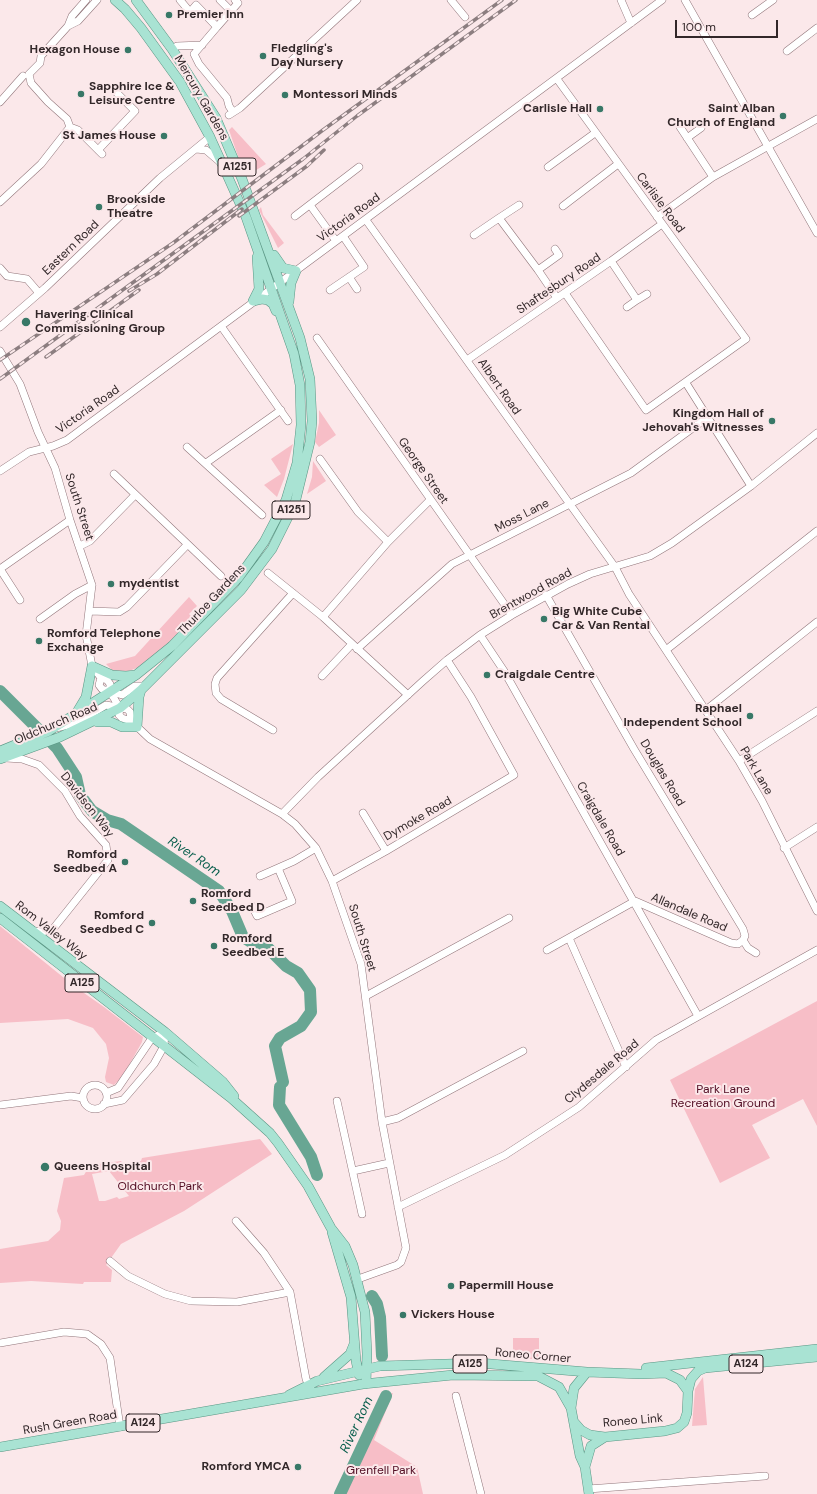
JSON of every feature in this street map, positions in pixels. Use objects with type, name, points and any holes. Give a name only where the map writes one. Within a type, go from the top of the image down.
[{"type":"main road","name":"Mercury Gardens","points":[[115,0],[125,8],[165,60],[180,82],[210,137],[224,166],[254,239],[272,288]]},
{"type":"main road","name":"Mercury Gardens","points":[[136,0],[172,48],[210,108],[220,127],[280,282]]},
{"type":"main road","points":[[210,108],[213,127],[210,137]]},
{"type":"main road","name":"A1251","points":[[259,229],[280,265],[290,271],[296,271],[291,283],[289,304]]},
{"type":"main road","name":"A1251","points":[[253,301],[258,292],[259,282],[254,239]]},
{"type":"main road","name":"Thurloe Gardens","points":[[120,708],[143,688],[240,590],[272,549],[294,503],[310,442],[312,421],[310,379],[300,338],[280,282]]},
{"type":"main road","name":"Thurloe Gardens","points":[[110,692],[136,675],[172,646],[239,577],[264,542],[286,500],[297,463],[302,425],[300,385],[294,354],[272,288]]},
{"type":"main road","name":"A1251","points":[[253,301],[262,299],[272,304],[286,328]]},
{"type":"main road","points":[[92,666],[112,675],[136,675]]},
{"type":"main road","name":"A1251","points":[[75,714],[86,697],[92,666]]},
{"type":"main road","points":[[134,724],[143,688]]},
{"type":"main road","name":"Oldchurch Road","points":[[41,740],[49,731],[110,692]]},
{"type":"main road","name":"Oldchurch Road","points":[[1,756],[41,740],[56,739],[93,723],[120,708]]},
{"type":"main road","name":"A1251","points":[[93,723],[111,722],[122,727],[134,724]]},
{"type":"main road","name":"Rom Valley Way","points":[[0,906],[165,1032],[223,1082],[248,1113]]},
{"type":"main road","name":"Rom Valley Way","points":[[0,918],[164,1046],[248,1113],[270,1133],[308,1186],[331,1228],[345,1246],[358,1279],[365,1312],[367,1369],[364,1384]]},
{"type":"main road","name":"Rom Valley Way","points":[[331,1228],[350,1297],[356,1340],[358,1371],[364,1384]]},
{"type":"main road","points":[[350,1297],[358,1279]]},
{"type":"main road","name":"Rush Green Road","points":[[313,1386],[350,1354],[356,1340]]},
{"type":"main road","name":"A124","points":[[617,1372],[674,1364],[817,1349]]},
{"type":"main road","points":[[367,1354],[372,1361],[380,1366]]},
{"type":"main road","name":"A124","points":[[688,1391],[691,1379],[698,1371],[705,1368],[817,1357]]},
{"type":"main road","name":"Roneo Corner","points":[[358,1371],[380,1366],[479,1363],[587,1372],[617,1372]]},
{"type":"main road","name":"Rush Green Road","points":[[0,1448],[286,1397],[358,1371]]},
{"type":"main road","name":"Roneo Corner","points":[[570,1408],[574,1388],[587,1372]]},
{"type":"main road","name":"A125","points":[[617,1372],[669,1374],[680,1380],[688,1391]]},
{"type":"main road","name":"Roneo Corner","points":[[364,1384],[453,1375],[538,1376],[559,1387],[570,1408],[573,1421]]},
{"type":"main road","name":"Rush Green Road","points":[[313,1386],[364,1384]]},
{"type":"main road","name":"Roneo Link","points":[[573,1421],[581,1430],[590,1435],[605,1437],[666,1431],[677,1428],[684,1422],[687,1413],[688,1391]]},
{"type":"main road","name":"A125","points":[[573,1421],[580,1456],[585,1467],[589,1492]]},
{"type":"main road","name":"A125","points":[[585,1467],[591,1446],[605,1437]]},
{"type":"street","points":[[0,102],[40,63],[41,56],[68,26],[72,16],[86,0]]},
{"type":"street","points":[[68,26],[78,21],[97,0]]},
{"type":"street","points":[[180,0],[190,12],[196,6],[217,27]]},
{"type":"street","points":[[220,0],[231,11]]},
{"type":"street","points":[[235,0],[238,3],[194,54],[199,64],[227,98],[231,114],[240,108],[357,0]]},
{"type":"street","points":[[451,0],[465,17]]},
{"type":"street","points":[[621,0],[631,23]]},
{"type":"street","name":"Victoria Road","points":[[0,471],[26,453],[67,440],[662,0]]},
{"type":"street","points":[[685,0],[817,233]]},
{"type":"street","points":[[752,15],[773,0]]},
{"type":"street","points":[[787,51],[817,28]]},
{"type":"street","points":[[172,48],[177,46],[202,45]]},
{"type":"street","points":[[26,75],[48,102],[67,119],[70,127],[78,130],[100,152],[135,111],[114,90]]},
{"type":"street","name":"Carlisle Road","points":[[557,79],[746,339],[686,382]]},
{"type":"street","points":[[657,217],[713,177],[817,119]]},
{"type":"street","points":[[680,126],[713,177]]},
{"type":"street","points":[[0,202],[41,164],[70,127]]},
{"type":"street","points":[[687,138],[701,128]]},
{"type":"street","points":[[548,167],[595,133]]},
{"type":"street","name":"Eastern Road","points":[[0,327],[40,293],[160,178],[210,137]]},
{"type":"street","points":[[196,149],[206,150],[224,166]]},
{"type":"street","points":[[563,206],[618,164]]},
{"type":"street","points":[[295,216],[359,167]]},
{"type":"street","points":[[310,205],[336,241]]},
{"type":"street","points":[[474,235],[519,205]]},
{"type":"street","points":[[499,218],[538,270],[556,298]]},
{"type":"street","name":"Albert Road","points":[[366,220],[569,505],[615,567]]},
{"type":"street","name":"Shaftesbury Road","points":[[467,360],[662,224]]},
{"type":"street","points":[[330,290],[364,267],[343,236]]},
{"type":"street","points":[[538,270],[559,255],[555,249]]},
{"type":"street","points":[[611,261],[637,300]]},
{"type":"street","points":[[0,268],[8,276],[27,279],[40,293]]},
{"type":"street","points":[[349,277],[357,289]]},
{"type":"street","points":[[565,293],[646,410],[686,382],[751,486]]},
{"type":"street","points":[[627,307],[647,294]]},
{"type":"street","points":[[221,326],[288,421]]},
{"type":"street","name":"George Street","points":[[312,346],[318,340],[512,615]]},
{"type":"street","name":"South Street","points":[[0,351],[20,384],[55,468],[70,520],[92,585],[86,635],[92,666],[101,678],[107,680],[110,684],[110,692],[120,708],[119,714],[122,718],[134,724],[150,738],[167,749],[282,814],[306,834],[316,848],[332,881],[361,964],[382,1122],[406,1248],[401,1262],[387,1270],[358,1279]]},
{"type":"street","points":[[206,463],[281,410]]},
{"type":"street","name":"Moss Lane","points":[[357,649],[452,564],[468,554],[631,473],[708,417]]},
{"type":"street","name":"Brentwood Road","points":[[282,814],[318,777],[408,694],[447,660],[480,635],[546,595],[590,574],[650,556],[672,543],[751,486],[817,433]]},
{"type":"street","points":[[187,447],[262,515]]},
{"type":"street","points":[[320,459],[358,512],[388,542]]},
{"type":"street","points":[[114,474],[221,576]]},
{"type":"street","points":[[80,546],[90,541],[135,494]]},
{"type":"street","points":[[323,617],[388,542],[430,500]]},
{"type":"street","points":[[20,600],[0,569],[70,520]]},
{"type":"street","points":[[666,650],[817,531]]},
{"type":"street","points":[[90,611],[119,612],[127,607],[187,545]]},
{"type":"street","name":"Park Lane","points":[[615,567],[629,594],[739,761],[762,801],[784,848],[817,911]]},
{"type":"street","points":[[268,573],[323,617],[408,694]]},
{"type":"street","points":[[40,619],[75,594],[92,585]]},
{"type":"street","points":[[273,730],[221,699],[216,693],[215,684],[217,678],[293,593]]},
{"type":"street","name":"Douglas Road","points":[[546,595],[634,749],[743,929],[745,936],[743,940]]},
{"type":"street","points":[[706,710],[817,622]]},
{"type":"street","name":"Craigdale Road","points":[[480,635],[504,671],[635,901],[698,1016]]},
{"type":"street","points":[[322,676],[352,644]]},
{"type":"street","name":"Dymoke Road","points":[[332,881],[386,851],[514,775],[471,697],[447,660]]},
{"type":"street","points":[[110,692],[122,695],[135,686],[143,688]]},
{"type":"street","points":[[49,731],[76,723],[106,705],[120,708]]},
{"type":"street","points":[[739,761],[817,711]]},
{"type":"street","name":"Davidson Way","points":[[1,756],[22,759],[39,764],[65,791],[80,816],[106,845],[108,860],[53,929],[42,932],[30,930]]},
{"type":"street","points":[[363,813],[386,851]]},
{"type":"street","points":[[784,848],[817,827]]},
{"type":"street","points":[[260,876],[294,861],[316,848]]},
{"type":"street","points":[[252,906],[257,916],[292,901],[278,868]]},
{"type":"street","name":"Allandale Road","points":[[547,950],[635,901],[731,943],[738,944],[743,940]]},
{"type":"street","points":[[366,996],[509,918]]},
{"type":"street","points":[[569,938],[626,1067]]},
{"type":"street","points":[[743,940],[748,948],[756,953]]},
{"type":"street","name":"Clydesdale Road","points":[[398,1207],[505,1155],[579,1107],[656,1040],[780,966],[817,950]]},
{"type":"street","points":[[104,1104],[123,1100],[154,1064],[164,1046],[165,1032],[152,1038],[118,1088],[106,1093]]},
{"type":"street","points":[[382,1122],[398,1118],[523,1051]]},
{"type":"street","points":[[94,1085],[101,1086],[106,1093],[107,1099],[99,1108],[91,1108],[87,1106],[83,1098],[85,1090],[94,1085]]},
{"type":"street","points":[[0,1105],[70,1096],[83,1098]]},
{"type":"street","points":[[337,1101],[362,1214]]},
{"type":"street","points":[[353,1172],[389,1163]]},
{"type":"street","points":[[236,1221],[264,1253],[290,1292],[306,1379],[313,1386]]},
{"type":"street","points":[[110,1261],[128,1276],[165,1294],[191,1301],[237,1302],[290,1292]]},
{"type":"street","points":[[0,1343],[64,1332],[86,1333],[101,1344],[110,1358],[120,1427]]},
{"type":"street","points":[[456,1396],[481,1494]]},
{"type":"street","points":[[589,1492],[765,1476]]},
{"type":"green space","points":[[232,127],[266,164],[245,177],[229,130]]},
{"type":"green space","points":[[261,207],[263,215],[284,243],[278,248],[259,210]]},
{"type":"green space","points":[[319,410],[336,435],[319,447],[315,442],[319,423]]},
{"type":"green space","points":[[293,444],[284,479],[277,497],[264,485],[281,474],[271,459]]},
{"type":"green space","points":[[313,461],[326,481],[307,494],[312,477]]},
{"type":"green space","points":[[189,597],[197,606],[189,614],[193,618],[162,651],[142,666],[129,671],[119,673],[112,670],[106,664],[135,656]]},
{"type":"green space","points":[[0,926],[74,986],[143,1037],[142,1042],[123,1076],[114,1085],[106,1082],[105,1077],[109,1058],[106,1044],[93,1028],[68,1019],[0,1023]]},
{"type":"green space","name":"Park Lane Recreation Ground","points":[[817,1001],[817,1126],[803,1099],[752,1125],[770,1158],[720,1183],[670,1080]]},
{"type":"green space","name":"Oldchurch Park","points":[[260,1139],[272,1154],[184,1211],[121,1244],[106,1265],[112,1270],[111,1282],[84,1282],[83,1284],[31,1281],[0,1283],[0,1249],[48,1241],[60,1230],[61,1221],[57,1211],[64,1178],[84,1175],[90,1165],[121,1161],[123,1164],[141,1161],[142,1158]],"holes":[[[109,1171],[129,1196],[119,1199],[117,1197],[105,1201],[99,1201],[92,1174]]]},
{"type":"green space","points":[[513,1338],[539,1338],[539,1359],[513,1359]]},
{"type":"green space","points":[[703,1377],[707,1425],[692,1426],[695,1389]]},
{"type":"green space","name":"Grenfell Park","points":[[393,1393],[374,1440],[417,1467],[423,1494],[344,1494],[389,1394]]},
{"type":"waterway","name":"River Rom","points":[[0,691],[57,748],[76,777],[80,795],[92,811],[107,820],[121,824],[219,891],[232,911],[243,937],[251,942],[267,947],[286,966],[298,973],[310,990],[311,1012],[301,1026],[280,1038],[275,1046],[283,1082]]},
{"type":"waterway","name":"River Rom","points":[[280,1087],[279,1105],[311,1157],[317,1175]]},
{"type":"waterway","name":"River Rom","points":[[372,1296],[377,1304],[380,1317],[382,1356]]},
{"type":"waterway","name":"River Rom","points":[[340,1494],[386,1396]]},
{"type":"railway","points":[[0,360],[173,243],[323,130],[502,0]]},
{"type":"railway","points":[[0,379],[303,159],[357,116],[516,0]]},
{"type":"railway","points":[[239,216],[307,166],[324,150]]},
{"type":"railway","points":[[129,291],[157,274],[242,209]]},
{"type":"railway","points":[[46,357],[139,290]]},
{"type":"place","name":"Premier Inn","points":[[169,15]]},
{"type":"place","name":"Hexagon House","points":[[128,50]]},
{"type":"place","name":"Fledgling's Day Nursery","points":[[263,56]]},
{"type":"place","name":"Sapphire Ice & Leisure Centre","points":[[81,94]]},
{"type":"place","name":"Montessori Minds","points":[[285,95]]},
{"type":"place","name":"Carlisle Hall","points":[[600,109]]},
{"type":"place","name":"Saint Alban Church of England","points":[[783,116]]},
{"type":"place","name":"St James House","points":[[164,136]]},
{"type":"place","name":"Brookside Theatre","points":[[99,207]]},
{"type":"place","name":"Havering Clinical Commissioning Group","points":[[26,322]]},
{"type":"place","name":"Kingdom Hall of Jehovah's Witnesses","points":[[772,421]]},
{"type":"place","name":"mydentist","points":[[111,584]]},
{"type":"place","name":"Big White Cube Car & Van Rental","points":[[544,619]]},
{"type":"place","name":"Romford Telephone Exchange","points":[[39,641]]},
{"type":"place","name":"Craigdale Centre","points":[[487,675]]},
{"type":"place","name":"Raphael Independent School","points":[[750,716]]},
{"type":"place","name":"Romford Seedbed A","points":[[125,862]]},
{"type":"place","name":"Romford Seedbed D","points":[[193,901]]},
{"type":"place","name":"Romford Seedbed C","points":[[152,923]]},
{"type":"place","name":"Romford Seedbed E","points":[[214,946]]},
{"type":"place","name":"Queens Hospital","points":[[45,1167]]},
{"type":"place","name":"Papermill House","points":[[451,1286]]},
{"type":"place","name":"Vickers House","points":[[403,1315]]},
{"type":"place","name":"Romford YMCA","points":[[298,1467]]}]
